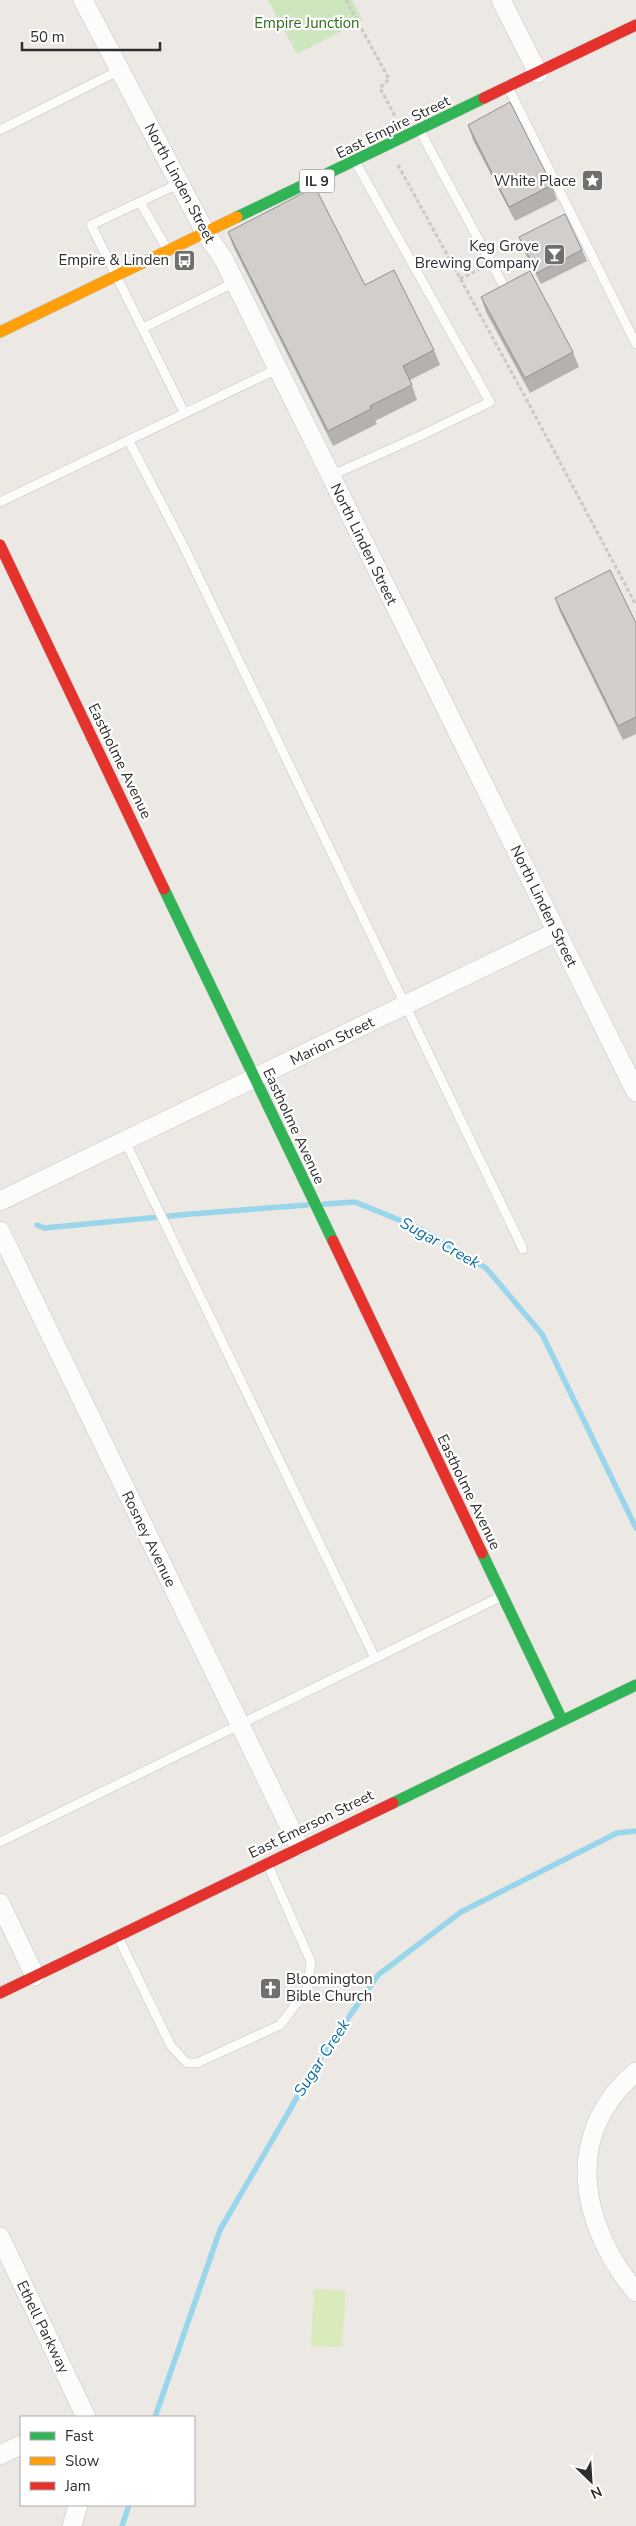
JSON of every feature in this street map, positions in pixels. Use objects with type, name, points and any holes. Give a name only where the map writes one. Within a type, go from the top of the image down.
[{"type":"main road","name":"East Empire Street","points":[[0,332],[538,73],[635,29]]},
{"type":"main road","name":"Eastholme Avenue","points":[[0,545],[562,1720]]},
{"type":"main road","name":"East Emerson Street","points":[[0,1993],[299,1846],[636,1684]]},
{"type":"street","name":"North Linden Street","points":[[83,0],[206,234],[235,282],[636,1092]]},
{"type":"street","points":[[501,0],[538,73]]},
{"type":"street","name":"Marion Street","points":[[0,1201],[556,932]]},
{"type":"street","name":"Rosney Avenue","points":[[0,1231],[299,1846]]},
{"type":"street","points":[[0,1903],[35,1976]]},
{"type":"street","points":[[636,2072],[614,2094],[597,2123],[587,2156],[586,2182],[590,2208],[595,2224],[615,2262],[636,2292]]},
{"type":"street","name":"Ethell Parkway","points":[[0,2237],[84,2416]]},
{"type":"street","points":[[0,2455],[20,2445]]},
{"type":"street","points":[[72,2526],[78,2506]]},
{"type":"lane","points":[[0,130],[120,70]]},
{"type":"lane","points":[[509,88],[636,344]]},
{"type":"lane","points":[[420,131],[507,292]]},
{"type":"lane","points":[[330,476],[422,436],[490,402],[355,162]]},
{"type":"lane","points":[[180,183],[91,226],[118,276],[184,412]]},
{"type":"lane","points":[[140,202],[168,252]]},
{"type":"lane","points":[[143,328],[235,282]]},
{"type":"lane","points":[[0,502],[277,369]]},
{"type":"lane","points":[[129,441],[184,547],[523,1249]]},
{"type":"lane","points":[[125,1141],[375,1658]]},
{"type":"lane","points":[[0,1842],[502,1596]]},
{"type":"lane","points":[[117,1936],[171,2046],[187,2063],[197,2063],[280,2025],[307,1990],[311,1962],[267,1862]]},
{"type":"path","points":[[346,0],[389,79],[380,88],[406,138]]},
{"type":"path","points":[[406,160],[397,164],[636,605]]},
{"type":"path","points":[[460,279],[492,263]]},
{"type":"green space","name":"Empire Junction","points":[[268,0],[352,0],[363,20],[297,54]]},
{"type":"green space","points":[[314,2289],[346,2291],[342,2347],[311,2346]]},
{"type":"building","points":[[510,102],[552,185],[509,207],[468,125]]},
{"type":"building","points":[[315,187],[365,285],[394,270],[434,350],[403,366],[412,385],[370,406],[371,409],[328,431],[228,232]]},
{"type":"building","name":"Keg Grove Brewing Company","points":[[565,214],[582,250],[537,273],[519,237]]},
{"type":"building","points":[[530,271],[573,352],[525,378],[481,297]]},
{"type":"building","points":[[610,570],[636,623],[636,717],[618,726],[555,598]]},
{"type":"waterway","name":"Sugar Creek","points":[[324,1204],[355,1202],[419,1228],[486,1268],[542,1334],[636,1528]]},
{"type":"waterway","name":"Sugar Creek","points":[[37,1225],[44,1228],[307,1205]]},
{"type":"waterway","name":"Sugar Creek","points":[[155,2416],[220,2230],[317,2063],[378,1975],[461,1912],[617,1833],[636,1831]]},
{"type":"waterway","name":"Sugar Creek","points":[[122,2526],[129,2506]]},
{"type":"traffic: fast","points":[[237,217],[484,98]]},
{"type":"traffic: fast","points":[[164,889],[333,1241]]},
{"type":"traffic: fast","points":[[482,1553],[562,1720]]},
{"type":"traffic: fast","points":[[393,1803],[636,1685]]},
{"type":"traffic: slow","points":[[0,332],[237,217]]},
{"type":"traffic: jam","points":[[484,98],[636,25]]},
{"type":"traffic: jam","points":[[0,545],[164,889]]},
{"type":"traffic: jam","points":[[333,1241],[482,1553]]},
{"type":"traffic: jam","points":[[0,1993],[393,1803]]},
{"type":"place","name":"White Place","points":[[592,181]]},
{"type":"place","name":"Keg Grove Brewing Company","points":[[555,255]]},
{"type":"place","name":"Empire & Linden","points":[[185,260]]},
{"type":"place","name":"Bloomington Bible Church","points":[[270,1988]]}]
